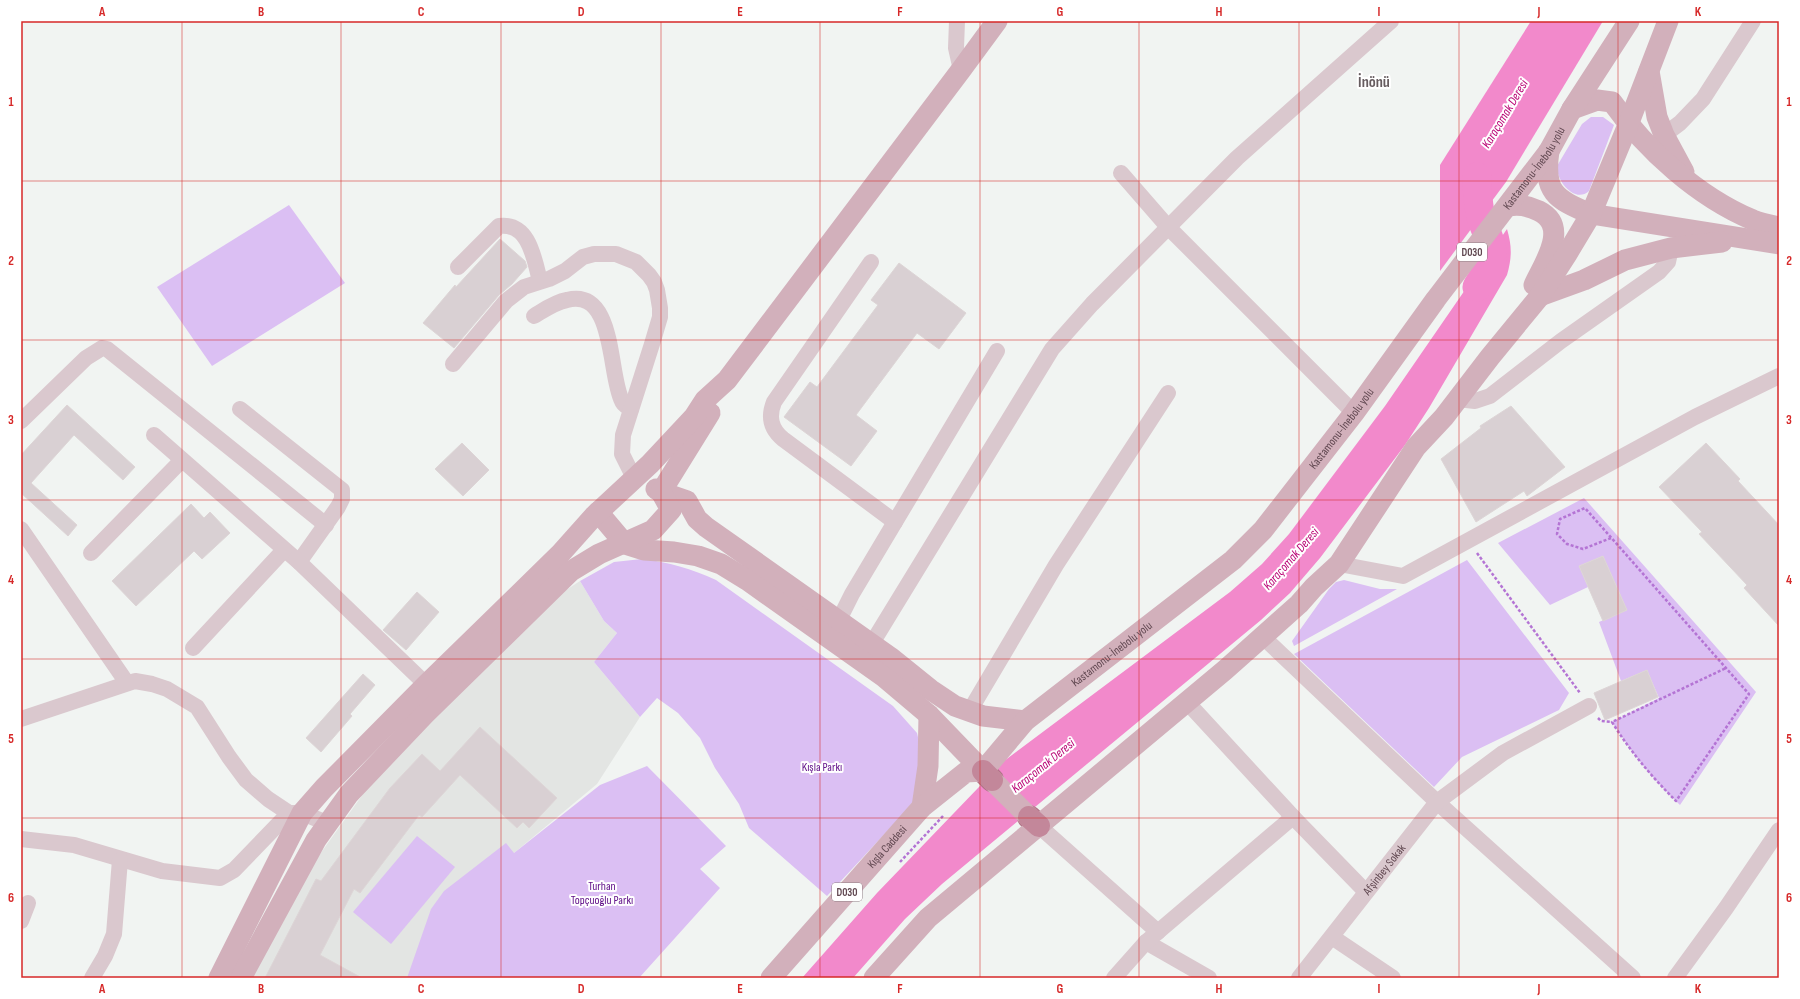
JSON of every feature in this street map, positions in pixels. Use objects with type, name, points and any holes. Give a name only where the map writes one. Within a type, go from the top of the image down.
[{"type":"main road","points":[[241,978],[288,888],[327,823],[349,794],[434,691],[598,512],[650,464],[694,416],[705,400],[727,380],[962,70],[997,21]]},
{"type":"main road","name":"Kastamonu-İnebolu yolu","points":[[987,775],[1025,721],[1232,560],[1263,530],[1354,413],[1436,299],[1550,151],[1572,109],[1629,21]]},
{"type":"main road","points":[[874,978],[928,918],[1034,821],[1186,701],[1263,637],[1339,564],[1416,447],[1458,399],[1540,296],[1591,214],[1628,125],[1668,21]]},
{"type":"main road","points":[[1649,70],[1657,117],[1664,136],[1688,180]]},
{"type":"main road","points":[[1572,109],[1597,100],[1612,102],[1628,125],[1660,157],[1708,196],[1753,220],[1779,227]]},
{"type":"main road","points":[[1550,151],[1547,169],[1549,182],[1555,194],[1566,204],[1591,214],[1641,223],[1750,238],[1779,244]]},
{"type":"main road","points":[[1490,357],[1532,288],[1553,245],[1555,232],[1552,223],[1542,213],[1531,207],[1523,205],[1509,206]]},
{"type":"main road","points":[[1540,296],[1584,280],[1624,260],[1671,248],[1750,238]]},
{"type":"main road","points":[[661,492],[710,414],[727,380]]},
{"type":"main road","points":[[634,478],[646,482],[661,492],[687,501],[697,519],[838,622],[866,652],[884,677],[929,715],[1034,821]]},
{"type":"main road","points":[[219,978],[296,813],[571,571],[599,554],[625,544],[653,530],[671,510],[661,492]]},
{"type":"main road","points":[[598,512],[625,544],[644,550],[674,552],[698,556],[721,564],[931,690],[955,706],[983,716],[1025,721]]},
{"type":"main road","points":[[922,806],[928,766],[929,715]]},
{"type":"main road","name":"Kışla Caddesi","points":[[771,978],[922,806],[966,772],[987,775]]},
{"type":"street","points":[[957,21],[956,48],[962,70]]},
{"type":"street","points":[[1664,136],[1680,123],[1703,99],[1753,21]]},
{"type":"street","points":[[866,652],[1052,349],[1092,304],[1236,158],[1379,24]]},
{"type":"street","points":[[1121,173],[1168,227],[1354,413]]},
{"type":"street","points":[[458,267],[499,226],[514,227],[524,235],[540,281]]},
{"type":"street","points":[[1458,399],[1475,400],[1490,396],[1561,341],[1659,272],[1668,262],[1671,248]]},
{"type":"street","points":[[453,364],[506,301],[524,287],[549,279],[583,258],[605,253],[627,257],[636,262],[649,275],[657,290],[660,299],[660,318],[623,435],[622,454],[634,478]]},
{"type":"street","points":[[871,262],[774,402],[770,416],[774,429],[783,439],[895,522]]},
{"type":"street","points":[[534,316],[568,299],[583,300],[588,302],[596,309],[606,327],[616,383],[622,403],[631,410]]},
{"type":"street","points":[[21,421],[86,358],[102,348],[107,349],[326,525]]},
{"type":"street","points":[[838,622],[852,594],[997,351]]},
{"type":"street","points":[[1339,564],[1403,576],[1695,417],[1779,376]]},
{"type":"street","points":[[969,712],[1056,565],[1168,393]]},
{"type":"street","points":[[240,409],[342,490],[342,499],[326,525],[298,562]]},
{"type":"street","points":[[154,435],[298,562],[434,691]]},
{"type":"street","points":[[91,553],[182,460]]},
{"type":"street","points":[[21,529],[127,683]]},
{"type":"street","points":[[193,648],[284,550]]},
{"type":"street","points":[[1263,637],[1437,802],[1633,978]]},
{"type":"street","points":[[21,719],[135,681],[152,684],[167,689],[197,707],[229,757],[246,780],[268,800],[296,813],[327,823]]},
{"type":"street","points":[[1186,701],[1293,817],[1366,892]]},
{"type":"street","name":"Afşinbey Sokak","points":[[1299,978],[1437,802],[1503,753],[1589,706]]},
{"type":"street","points":[[21,839],[74,845],[120,860],[162,871],[220,878],[234,870],[296,813]]},
{"type":"street","points":[[1114,978],[1152,937],[1293,817]]},
{"type":"street","points":[[1034,821],[1152,937],[1209,978]]},
{"type":"street","points":[[1675,978],[1726,908],[1779,830]]},
{"type":"street","points":[[92,978],[105,956],[114,934],[120,860]]},
{"type":"street","points":[[21,921],[28,903]]},
{"type":"street","points":[[1332,937],[1393,978]]},
{"type":"path","points":[[1611,538],[1583,550],[1567,544],[1558,534],[1560,519],[1585,508],[1749,694],[1676,801],[1652,777],[1627,746],[1612,722]]},
{"type":"path","points":[[1468,540],[1601,721],[1612,722],[1726,668]]},
{"type":"shaded area","points":[[580,581],[604,621],[617,633],[594,662],[640,717],[597,784],[514,853],[422,978],[250,978],[310,868],[381,769],[560,594]]},
{"type":"green space","points":[[1591,117],[1603,117],[1614,125],[1589,191],[1578,195],[1572,193],[1563,184],[1557,166],[1582,124]]},
{"type":"green space","points":[[289,205],[345,283],[212,366],[157,287]]},
{"type":"green space","points":[[1584,498],[1756,692],[1680,805],[1643,765],[1612,722],[1659,698],[1647,670],[1621,681],[1599,622],[1627,610],[1603,556],[1579,566],[1588,587],[1550,605],[1498,543]]},
{"type":"green space","name":"Kışla Parkı","points":[[642,559],[680,566],[716,580],[893,706],[917,733],[922,754],[915,799],[904,813],[827,896],[749,828],[739,804],[715,768],[700,738],[678,713],[657,698],[640,717],[594,662],[617,633],[604,621],[580,581],[614,562]]},
{"type":"green space","points":[[1467,560],[1569,693],[1559,710],[1462,757],[1434,787],[1294,654]]},
{"type":"green space","points":[[1344,580],[1380,589],[1397,589],[1294,646],[1292,641],[1329,589],[1336,582]]},
{"type":"green space","name":"Turhan Topçuoğlu Parkı","points":[[647,766],[726,846],[700,869],[720,888],[639,978],[407,978],[431,909],[444,891],[506,843],[514,853],[600,785]]},
{"type":"green space","points":[[417,836],[455,867],[391,944],[353,912]]},
{"type":"water","points":[[1531,21],[1603,21],[1506,182],[1440,271],[1440,165]]},
{"type":"water","points":[[1507,229],[1511,252],[1507,275],[1429,408],[1405,445],[1320,558],[1290,593],[1261,620],[942,884],[905,919],[853,978],[802,978],[877,893],[1004,761],[1230,592],[1262,564],[1289,534],[1385,406]]},
{"type":"building","points":[[500,239],[525,261],[527,267],[512,284],[499,295],[454,348],[423,323],[455,285],[456,287]]},
{"type":"building","points":[[899,263],[966,313],[939,349],[917,333],[856,415],[877,431],[851,466],[784,417],[810,382],[817,387],[878,305],[871,300]]},
{"type":"building","points":[[67,405],[135,467],[123,480],[74,435],[31,483],[77,525],[68,536],[21,493],[21,455]]},
{"type":"building","points":[[1511,406],[1565,467],[1527,496],[1524,491],[1476,522],[1441,459],[1481,428],[1480,426]]},
{"type":"building","points":[[462,443],[489,470],[463,496],[435,469]]},
{"type":"building","points":[[1706,443],[1740,479],[1738,481],[1779,525],[1779,626],[1744,588],[1747,585],[1699,534],[1702,532],[1659,487]]},
{"type":"building","points":[[191,504],[204,518],[210,512],[230,533],[202,559],[194,551],[136,606],[112,581]]},
{"type":"building","points":[[1603,556],[1627,610],[1603,621],[1579,566]]},
{"type":"building","points":[[417,592],[439,612],[406,650],[383,630]]},
{"type":"building","points":[[1647,670],[1658,697],[1605,720],[1594,693]]},
{"type":"building","points":[[363,674],[375,685],[350,714],[352,716],[321,752],[306,738]]},
{"type":"building","points":[[480,727],[557,798],[529,828],[523,822],[517,828],[460,775],[422,817],[419,815],[360,893],[354,889],[320,955],[362,978],[265,978],[316,879],[321,881],[390,788],[422,754],[440,771]]},
{"type":"waterway","name":"Karaçomak Deresi","points":[[1477,177],[1481,217],[1492,249],[1490,266],[1477,287]]},
{"type":"district","name":"İnönü","points":[[1374,82]]}]
